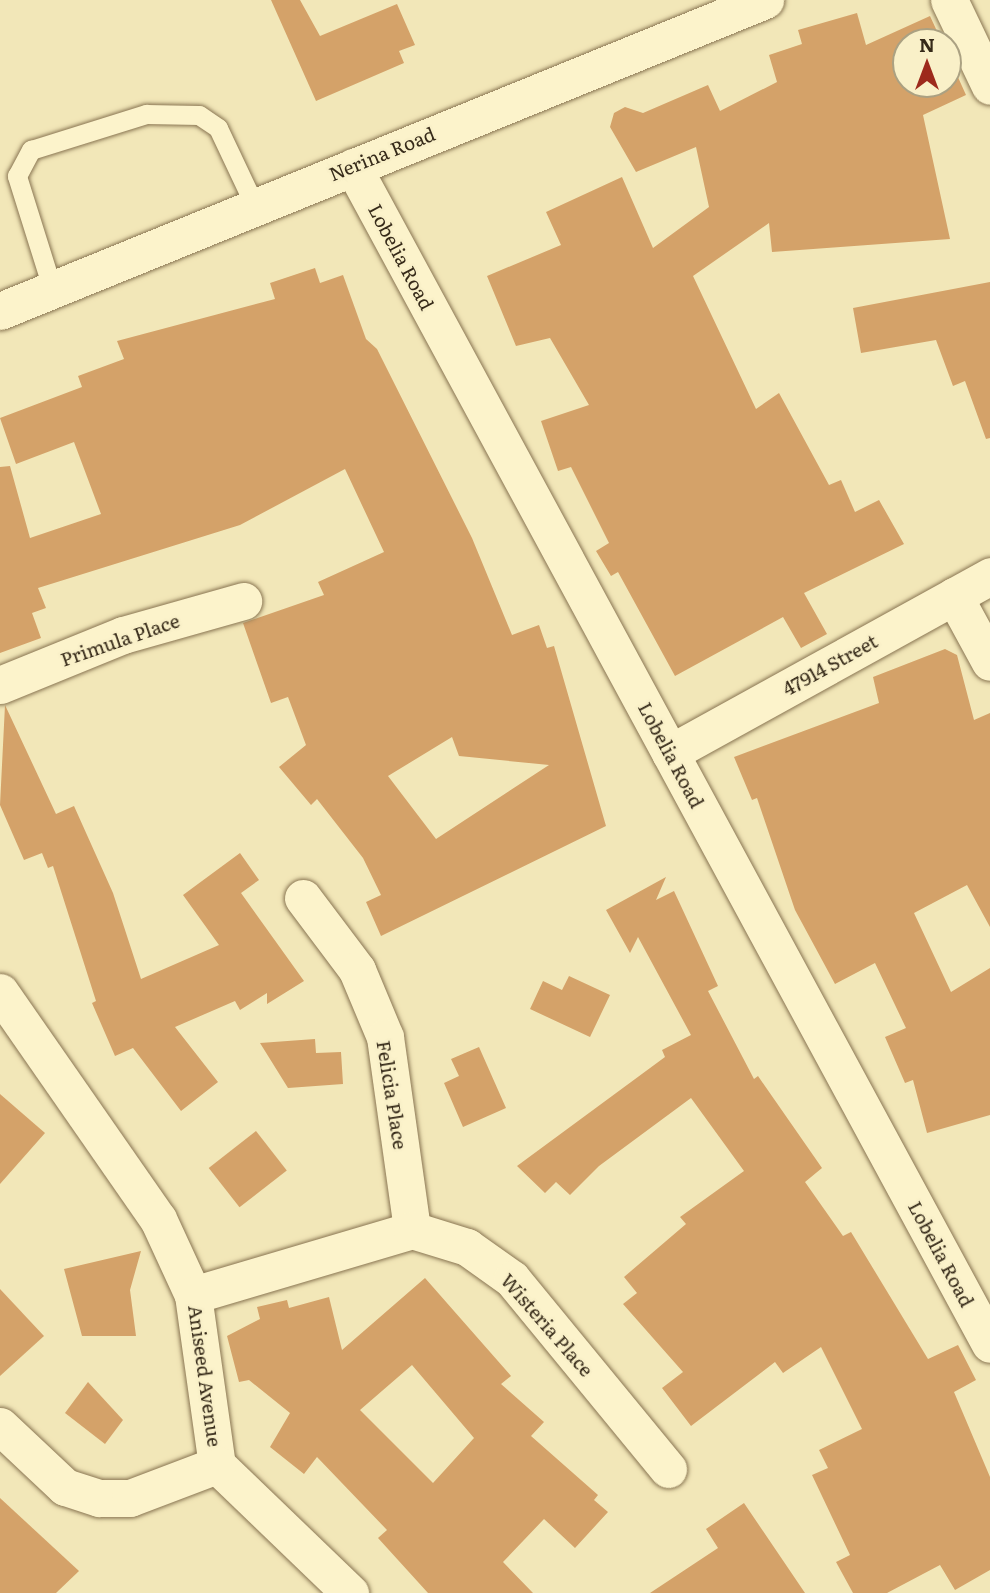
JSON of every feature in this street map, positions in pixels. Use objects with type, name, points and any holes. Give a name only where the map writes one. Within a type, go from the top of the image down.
[{"type":"street","name":"Nerina Road","points":[[0,311],[254,204],[353,167],[765,0]]},
{"type":"street","points":[[949,0],[990,86]]},
{"type":"street","name":"Lobelia Road","points":[[353,167],[990,1344]]},
{"type":"street","name":"47914 Street","points":[[670,753],[990,576]]},
{"type":"street","points":[[954,596],[990,662]]},
{"type":"street","name":"Primula Place","points":[[0,685],[123,635],[243,601]]},
{"type":"street","name":"Felicia Place","points":[[303,898],[357,970],[385,1038],[412,1230]]},
{"type":"street","name":"Aniseed Avenue","points":[[0,992],[151,1209],[193,1294],[217,1465],[350,1593]]},
{"type":"street","points":[[193,1294],[412,1230]]},
{"type":"street","name":"Wisteria Place","points":[[412,1230],[467,1247],[512,1279],[668,1469]]},
{"type":"street","points":[[0,1426],[65,1487],[99,1498],[142,1494],[217,1465]]},
{"type":"lane","points":[[52,291],[18,176],[31,150],[146,114],[199,115],[218,128],[254,204]]},
{"type":"building","points":[[271,0],[300,0],[320,36],[397,4],[415,45],[399,51],[404,63],[316,101]]},
{"type":"building","points":[[857,13],[866,45],[892,33],[892,98],[960,98],[923,115],[950,239],[772,252],[769,223],[693,276],[756,409],[779,393],[829,485],[841,480],[855,512],[879,500],[904,544],[804,593],[827,634],[801,648],[783,617],[675,676],[618,572],[611,576],[596,551],[609,543],[571,467],[558,471],[541,421],[589,405],[550,338],[516,346],[487,276],[561,245],[546,212],[622,177],[653,248],[709,207],[696,147],[636,172],[610,127],[614,113],[625,107],[643,113],[708,85],[720,111],[777,82],[769,55],[802,44],[798,30]]},
{"type":"building","points":[[930,16],[936,28],[904,28]]},
{"type":"building","points":[[315,268],[320,283],[343,275],[366,339],[377,349],[472,538],[512,635],[539,625],[547,648],[554,646],[606,826],[381,936],[366,902],[381,895],[363,858],[317,799],[311,805],[279,767],[306,745],[288,697],[271,703],[243,623],[324,595],[318,582],[384,552],[345,469],[240,525],[38,588],[46,608],[32,613],[41,638],[0,653],[0,467],[10,466],[30,538],[101,514],[74,442],[16,464],[0,418],[82,387],[78,376],[124,359],[117,341],[275,299],[270,283]],"holes":[[[452,737],[459,756],[549,765],[436,839],[388,776]]]},
{"type":"building","points":[[990,282],[990,438],[986,439],[965,381],[953,386],[936,340],[861,353],[853,308]]},
{"type":"building","points":[[945,649],[957,655],[974,720],[990,713],[990,927],[967,885],[914,913],[951,992],[990,968],[990,1115],[927,1133],[913,1080],[905,1083],[885,1037],[906,1028],[875,963],[835,984],[795,910],[757,798],[752,800],[734,757],[879,703],[873,677]]},
{"type":"building","points":[[5,705],[56,814],[74,806],[113,893],[141,979],[219,945],[183,895],[240,853],[259,880],[241,893],[304,981],[267,1004],[267,993],[240,1010],[235,1001],[175,1027],[218,1082],[181,1111],[133,1048],[115,1056],[92,1003],[96,1001],[53,866],[48,868],[42,853],[24,860],[0,805]]},
{"type":"building","points":[[666,877],[656,900],[674,891],[718,986],[708,991],[754,1079],[758,1076],[822,1168],[805,1182],[843,1236],[851,1232],[928,1359],[958,1345],[976,1380],[954,1392],[990,1477],[990,1570],[955,1590],[940,1565],[887,1593],[853,1593],[836,1562],[850,1555],[812,1475],[828,1468],[819,1450],[862,1429],[821,1347],[783,1373],[775,1362],[691,1426],[662,1388],[683,1372],[623,1304],[637,1293],[624,1277],[686,1224],[680,1217],[744,1171],[691,1098],[599,1166],[570,1195],[556,1182],[545,1193],[517,1166],[665,1057],[662,1050],[691,1035],[638,937],[630,953],[606,910]]},
{"type":"building","points":[[569,976],[610,995],[590,1037],[530,1009],[543,981],[562,990]]},
{"type":"building","points":[[315,1039],[316,1053],[341,1052],[343,1084],[288,1088],[260,1043]]},
{"type":"building","points":[[479,1047],[506,1108],[463,1127],[444,1083],[459,1076],[451,1059]]},
{"type":"building","points":[[0,1094],[45,1133],[0,1184]]},
{"type":"building","points":[[256,1131],[287,1170],[240,1207],[209,1168]]},
{"type":"building","points":[[141,1251],[130,1290],[136,1336],[82,1336],[64,1269]]},
{"type":"building","points":[[425,1278],[511,1376],[501,1384],[544,1422],[531,1436],[598,1495],[594,1500],[608,1512],[575,1548],[544,1519],[503,1562],[533,1593],[428,1593],[378,1538],[387,1530],[317,1457],[304,1474],[270,1447],[290,1413],[249,1380],[239,1382],[227,1336],[260,1319],[257,1307],[287,1300],[289,1308],[329,1297],[342,1350]],"holes":[[[412,1365],[474,1438],[433,1483],[360,1410]]]},
{"type":"building","points":[[0,1289],[44,1336],[0,1376]]},
{"type":"building","points":[[88,1382],[123,1420],[105,1444],[65,1413]]},
{"type":"building","points":[[0,1498],[79,1571],[56,1593],[0,1593]]},
{"type":"building","points":[[744,1503],[805,1593],[650,1593],[718,1548],[706,1529]]}]
